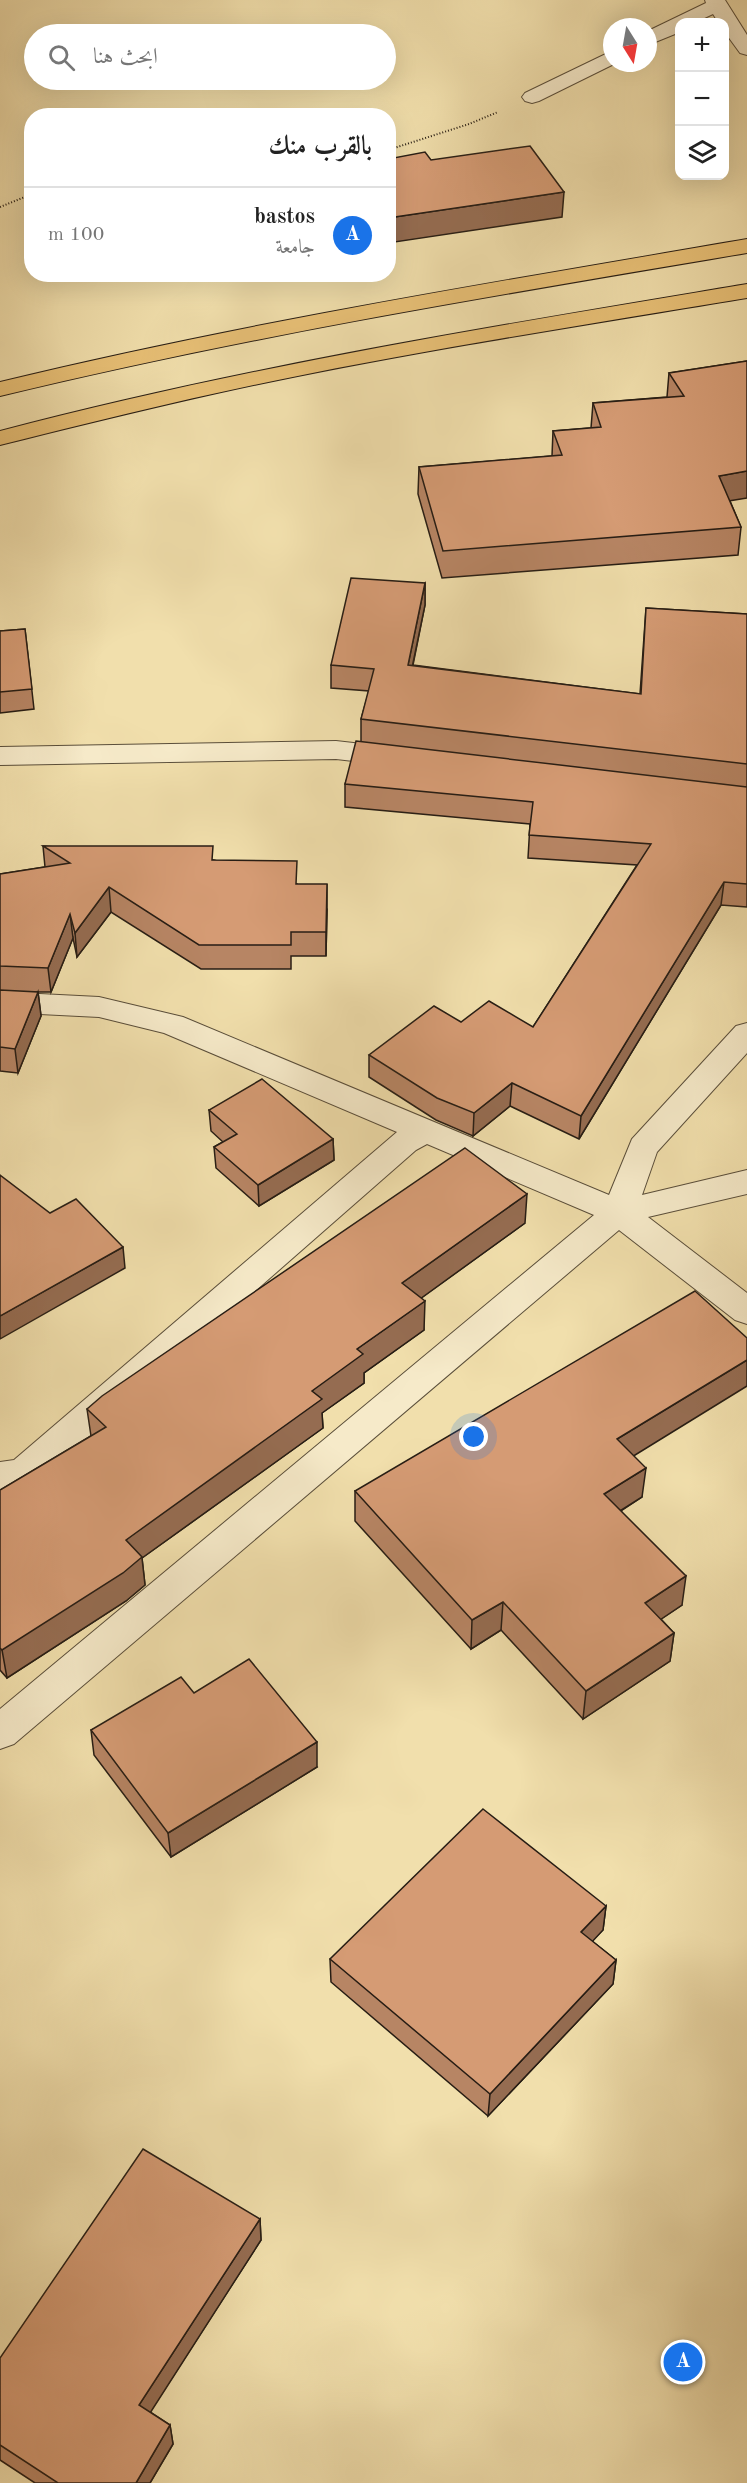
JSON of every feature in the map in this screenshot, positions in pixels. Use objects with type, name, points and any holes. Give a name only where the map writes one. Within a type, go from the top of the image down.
[{"type":"highway","points":[[0,389],[86,367],[246,333],[747,246]]},
{"type":"highway","points":[[0,438],[70,419],[236,382],[455,339],[747,291]]},
{"type":"street","points":[[690,18],[716,3],[747,49]]},
{"type":"street","points":[[657,35],[675,26]]},
{"type":"street","points":[[532,97],[603,62]]},
{"type":"street","points":[[0,756],[336,750],[418,759]]},
{"type":"street","points":[[0,1002],[99,1007],[172,1024],[618,1212],[747,1311]]},
{"type":"street","points":[[618,1212],[643,1147],[747,1034]]},
{"type":"street","points":[[0,1476],[24,1473],[396,1149],[425,1131]]},
{"type":"street","points":[[0,1732],[618,1212],[747,1182]]},
{"type":"path","points":[[396,147],[469,124],[532,97]]},
{"type":"path","points":[[0,207],[24,197]]},
{"type":"building","points":[[530,146],[564,192],[396,217],[396,157],[425,152],[431,160]]},
{"type":"building","points":[[747,361],[747,471],[719,476],[741,527],[443,551],[419,467],[562,455],[553,431],[601,427],[593,403],[684,396],[669,373]]},
{"type":"building","points":[[351,578],[425,583],[408,665],[641,694],[646,608],[747,614],[747,764],[361,719],[374,669],[331,665]]},
{"type":"building","points":[[25,629],[32,689],[0,692],[0,631]]},
{"type":"building","points":[[356,741],[747,787],[747,884],[724,882],[581,1116],[512,1083],[474,1113],[437,1098],[369,1055],[434,1006],[461,1022],[489,1001],[533,1027],[651,844],[529,835],[533,802],[345,784]]},
{"type":"building","points":[[43,846],[213,846],[212,860],[297,861],[296,884],[327,884],[326,932],[291,932],[291,945],[199,945],[109,887],[75,933],[70,914],[48,968],[0,966],[0,874],[70,863]]},
{"type":"building","points":[[0,990],[38,992],[15,1049],[0,1047]]},
{"type":"building","points":[[262,1079],[333,1139],[258,1185],[214,1147],[237,1134],[209,1110]]},
{"type":"building","points":[[465,1148],[527,1194],[402,1283],[425,1301],[357,1349],[363,1354],[312,1391],[322,1399],[126,1540],[142,1557],[123,1573],[2,1650],[0,1648],[0,1490],[106,1427],[87,1409],[102,1396]]},
{"type":"building","points":[[0,1175],[50,1213],[76,1199],[123,1247],[0,1316]]},
{"type":"building","points":[[695,1291],[747,1338],[747,1360],[617,1439],[646,1468],[604,1494],[686,1576],[645,1603],[674,1633],[586,1691],[503,1602],[472,1620],[355,1491]]},
{"type":"building","points":[[249,1659],[317,1742],[168,1833],[91,1730],[181,1677],[194,1693]]},
{"type":"building","points":[[483,1809],[606,1906],[581,1932],[616,1960],[490,2094],[330,1959]]},
{"type":"building","points":[[143,2149],[260,2219],[139,2405],[170,2425],[136,2483],[58,2483],[0,2445],[0,2358]]},
{"type":"place","name":"bastos","points":[[683,2362]]}]
